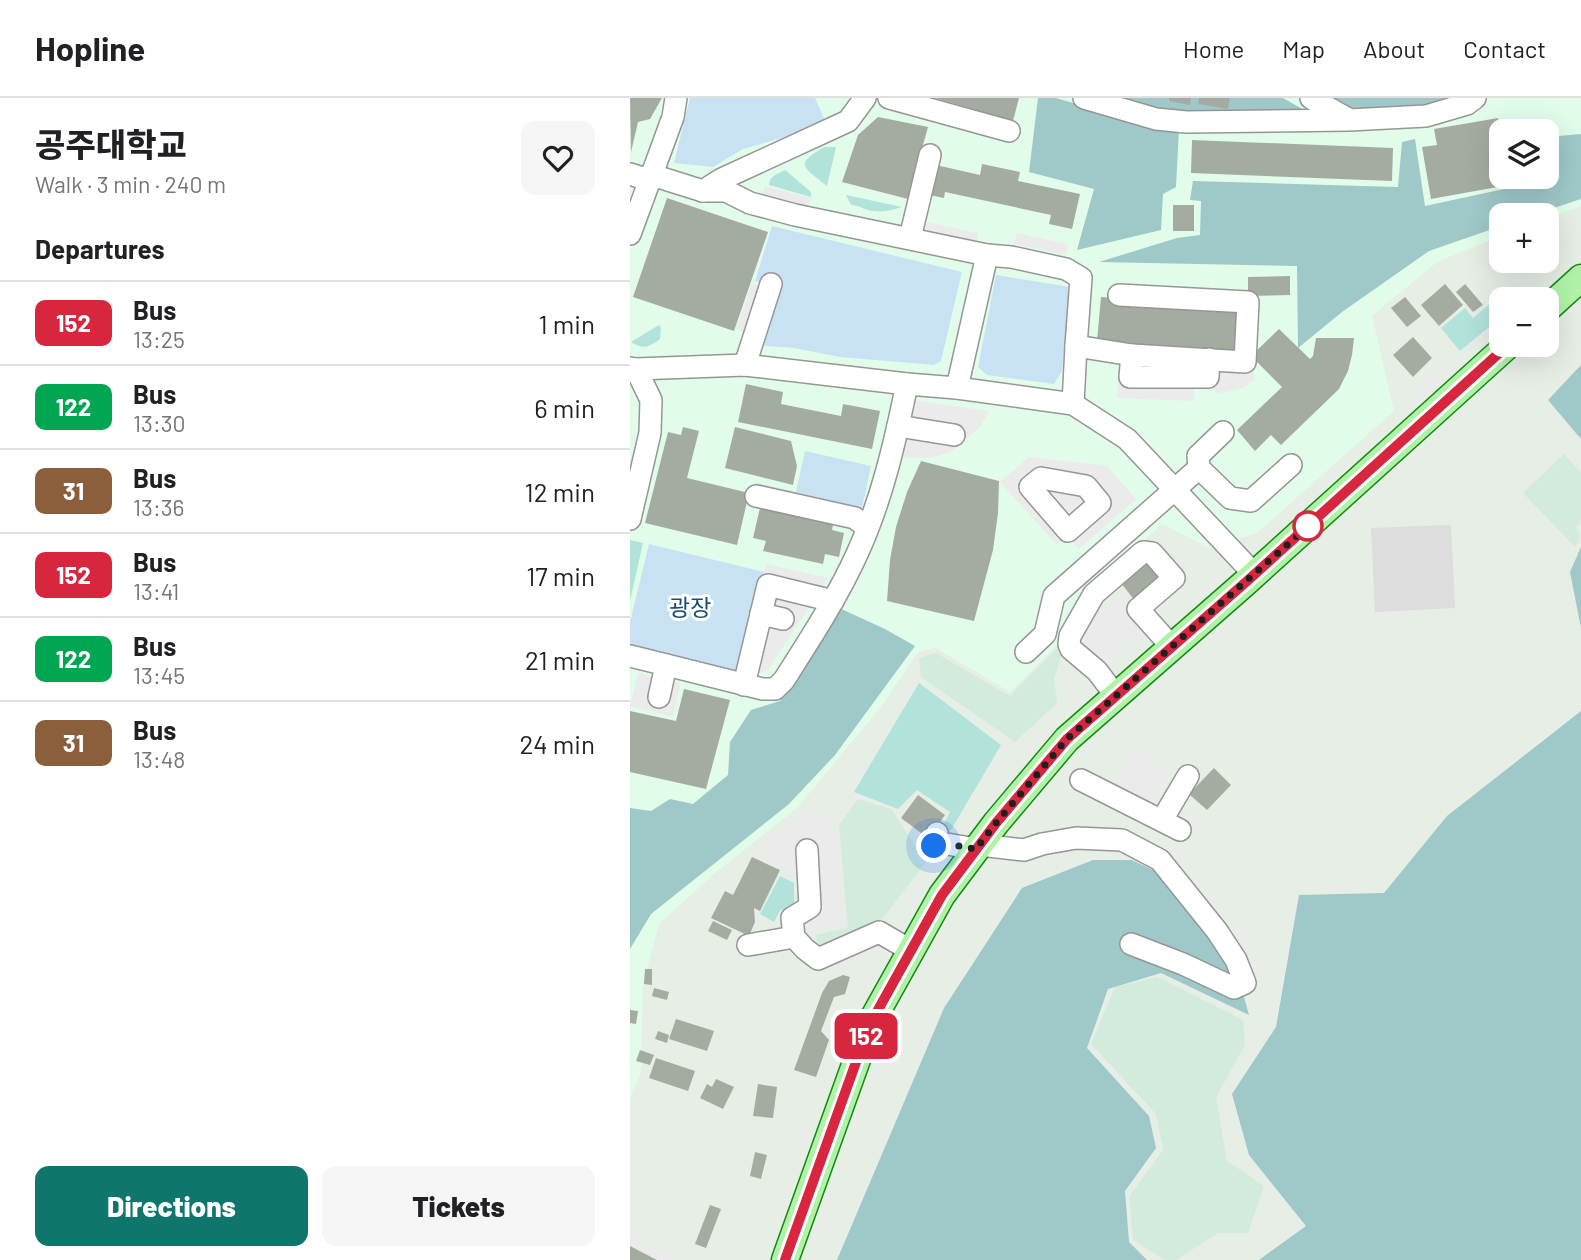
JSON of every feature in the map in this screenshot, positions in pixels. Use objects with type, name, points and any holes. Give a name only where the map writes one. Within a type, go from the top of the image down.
[{"type":"main road","points":[[1559,298],[1581,278]]},
{"type":"main road","points":[[785,1260],[869,1026],[942,895],[996,823],[1067,739],[1255,575],[1495,357]]},
{"type":"street","points":[[630,234],[673,117],[676,98]]},
{"type":"street","points":[[703,191],[722,178],[848,121],[864,98]]},
{"type":"street","points":[[889,98],[1009,131]]},
{"type":"street","points":[[1084,98],[1156,119],[1186,122],[1426,116],[1467,104],[1475,98]]},
{"type":"street","points":[[1311,98],[1349,120]]},
{"type":"street","points":[[910,238],[930,155]]},
{"type":"street","points":[[630,174],[642,178],[652,175],[703,191],[726,191],[750,203],[795,215],[1066,269],[1081,278],[1073,404]]},
{"type":"street","points":[[957,388],[987,255]]},
{"type":"street","points":[[745,365],[771,284]]},
{"type":"street","points":[[1076,346],[1132,355],[1245,362],[1248,302],[1119,295]]},
{"type":"street","points":[[630,519],[650,433],[651,400],[633,369],[745,365],[957,388],[1073,404],[1127,439],[1255,575]]},
{"type":"street","points":[[630,656],[744,685],[775,689],[784,680],[833,601],[858,553],[889,466],[906,384]]},
{"type":"street","points":[[898,426],[954,435]]},
{"type":"street","points":[[1223,432],[1198,456],[1199,468],[1230,498],[1251,501],[1291,465]]},
{"type":"street","points":[[1026,652],[1045,634],[1054,596],[1199,468]]},
{"type":"street","points":[[756,496],[855,518],[867,528]]},
{"type":"street","points":[[1100,503],[1125,533]]},
{"type":"street","points":[[1116,696],[1097,671],[1071,649],[1070,636],[1094,594],[1143,552],[1152,553],[1174,578],[1138,609],[1172,647]]},
{"type":"street","points":[[744,685],[760,643],[761,614],[768,585],[833,601]]},
{"type":"street","points":[[761,614],[783,619]]},
{"type":"street","points":[[659,697],[666,665]]},
{"type":"street","points":[[1080,779],[1171,825],[1188,776]]},
{"type":"street","points":[[937,833],[934,846],[947,844],[1024,850],[1076,838],[1122,840],[1160,860],[1217,931],[1236,960],[1245,983],[1234,988],[1131,944]]},
{"type":"street","points":[[807,850],[810,907],[792,918],[794,937],[805,949],[818,959],[879,932],[910,950]]},
{"type":"street","points":[[748,945],[794,937]]},
{"type":"shaded area","points":[[630,98],[1581,98],[1581,206],[1559,214],[1559,203],[1489,203],[1489,241],[1437,262],[1372,316],[1394,411],[1257,533],[1209,548],[1162,524],[1091,589],[1069,633],[1010,692],[936,648],[918,652],[880,708],[797,808],[714,874],[659,924],[643,985],[641,1072],[630,1100]]},
{"type":"shaded area","points":[[1038,98],[1056,98],[1145,124],[1179,129],[1176,187],[1163,194],[1161,230],[1077,250],[1094,189],[1029,172]]},
{"type":"shaded area","points":[[1106,98],[1283,98],[1313,115],[1188,116]]},
{"type":"shaded area","points":[[1327,98],[1454,98],[1425,107],[1349,111]]},
{"type":"shaded area","points":[[1581,134],[1581,199],[1559,206],[1559,203],[1489,203],[1489,230],[1429,251],[1342,312],[1298,348],[1297,266],[1099,262],[1177,238],[1200,235],[1201,201],[1190,200],[1193,181],[1398,187],[1402,142],[1415,139],[1425,206],[1504,189],[1559,189],[1559,136]]},
{"type":"shaded area","points":[[824,147],[836,147],[827,186],[805,166],[808,158]]},
{"type":"shaded area","points":[[785,170],[811,192],[811,197],[769,185],[772,177]]},
{"type":"shaded area","points":[[765,186],[811,198],[808,211],[761,198]]},
{"type":"shaded area","points":[[846,195],[902,207],[885,211],[868,210],[851,205]]},
{"type":"shaded area","points":[[921,221],[978,233],[976,245],[918,233]]},
{"type":"shaded area","points":[[1017,233],[1068,244],[1066,255],[1014,244]]},
{"type":"shaded area","points":[[752,283],[763,286],[747,333],[736,329]]},
{"type":"shaded area","points":[[1489,305],[1489,327],[1460,351],[1441,328],[1465,308],[1473,318]]},
{"type":"shaded area","points":[[659,325],[660,339],[653,344],[643,347],[631,342]]},
{"type":"shaded area","points":[[1120,346],[1247,355],[1255,379],[1243,388],[1217,394],[1209,381],[1195,381],[1194,401],[1117,398]]},
{"type":"shaded area","points":[[1581,365],[1581,439],[1548,400]]},
{"type":"shaded area","points":[[1436,371],[1443,379],[1421,398],[1414,390]]},
{"type":"shaded area","points":[[912,400],[989,411],[980,427],[951,452],[930,458],[898,457]]},
{"type":"shaded area","points":[[1564,454],[1581,472],[1581,520],[1576,528],[1580,537],[1575,547],[1523,493]]},
{"type":"shaded area","points":[[1029,457],[1107,466],[1136,499],[1079,549],[1067,536],[1057,545],[1000,482]]},
{"type":"shaded area","points":[[1451,525],[1455,608],[1375,612],[1371,528]]},
{"type":"shaded area","points":[[630,540],[643,543],[630,601]]},
{"type":"shaded area","points":[[1581,547],[1581,628],[1570,572]]},
{"type":"shaded area","points":[[766,564],[828,578],[768,670],[755,675],[741,673]]},
{"type":"shaded area","points":[[1118,601],[1142,629],[1098,668],[1073,640]]},
{"type":"shaded area","points":[[837,607],[915,646],[835,755],[789,804],[651,914],[630,949],[630,808],[651,811],[670,799],[693,804],[728,775],[730,742],[751,710],[780,701]]},
{"type":"shaded area","points":[[1067,638],[1054,679],[1057,703],[1015,742],[921,677],[919,658],[936,653],[1010,696]]},
{"type":"shaded area","points":[[638,673],[681,683],[673,717],[630,706]]},
{"type":"shaded area","points":[[919,683],[1001,745],[948,835],[941,830],[950,812],[917,790],[898,809],[854,792]]},
{"type":"shaded area","points":[[1581,711],[1581,1260],[1259,1260],[1306,1226],[1249,1155],[1232,1094],[1276,1027],[1299,895],[1384,893],[1447,816]]},
{"type":"shaded area","points":[[1136,747],[1167,771],[1145,800],[1112,787]]},
{"type":"shaded area","points":[[858,799],[891,809],[926,862],[879,923],[836,944],[818,944],[815,935],[848,928],[839,825]]},
{"type":"shaded area","points":[[807,808],[837,829],[845,924],[815,930],[795,876],[757,854]]},
{"type":"shaded area","points":[[1093,860],[1132,860],[1167,877],[1235,965],[1249,1015],[1161,973],[1108,989],[1087,1048],[1149,1116],[1156,1148],[1125,1191],[1129,1242],[1147,1260],[837,1260],[944,1008],[1022,888]]},
{"type":"shaded area","points":[[780,876],[794,883],[794,904],[786,911],[781,909],[774,922],[760,914]]},
{"type":"shaded area","points":[[1157,977],[1243,1020],[1245,1045],[1216,1097],[1227,1161],[1264,1186],[1248,1233],[1218,1233],[1176,1260],[1164,1260],[1133,1239],[1129,1197],[1163,1150],[1156,1114],[1091,1044],[1115,987]]},
{"type":"shaded area","points":[[630,1237],[678,1260],[630,1260]]},
{"type":"green space","points":[[690,98],[815,98],[827,125],[743,149],[713,167],[674,163]]},
{"type":"green space","points":[[772,226],[962,272],[941,361],[934,365],[840,357],[794,348],[754,345],[772,288],[755,281]]},
{"type":"green space","points":[[996,275],[1070,287],[1062,371],[1054,384],[987,375],[978,367]]},
{"type":"green space","points":[[805,451],[871,466],[860,517],[753,494],[756,483],[796,492]]},
{"type":"green space","name":"광장","points":[[649,544],[764,572],[741,673],[630,646],[630,622]]},
{"type":"building","points":[[630,98],[662,98],[650,119],[638,122],[631,152]]},
{"type":"building","points":[[935,98],[1019,98],[1013,121]]},
{"type":"building","points":[[1169,98],[1191,98],[1190,105],[1169,101]]},
{"type":"building","points":[[1199,98],[1230,98],[1228,109],[1198,104]]},
{"type":"building","points":[[878,117],[928,127],[908,199],[842,182],[858,135]]},
{"type":"building","points":[[1489,120],[1489,189],[1431,199],[1422,147],[1437,145],[1434,129]]},
{"type":"building","points":[[1192,140],[1393,148],[1392,181],[1191,173]]},
{"type":"building","points":[[982,164],[1020,172],[1018,181],[1080,194],[1072,229],[1049,224],[1051,215],[945,192],[944,198],[929,195],[936,165],[980,175]]},
{"type":"building","points":[[667,198],[768,232],[734,331],[633,297]]},
{"type":"building","points":[[1173,205],[1194,205],[1194,231],[1173,231]]},
{"type":"building","points":[[1290,276],[1290,295],[1248,296],[1248,277]]},
{"type":"building","points":[[1445,284],[1463,305],[1439,326],[1421,305]]},
{"type":"building","points":[[1465,284],[1483,305],[1473,312],[1456,292]]},
{"type":"building","points":[[1101,297],[1245,308],[1242,352],[1097,341]]},
{"type":"building","points":[[1405,297],[1421,316],[1407,327],[1391,308]]},
{"type":"building","points":[[1279,329],[1310,359],[1316,338],[1354,338],[1352,355],[1339,389],[1281,445],[1271,435],[1255,451],[1237,430],[1282,387],[1251,356]]},
{"type":"building","points":[[1413,337],[1432,358],[1413,377],[1393,355]]},
{"type":"building","points":[[746,384],[783,392],[781,404],[841,416],[843,404],[880,411],[872,449],[738,422]]},
{"type":"building","points":[[683,427],[699,431],[687,478],[749,493],[737,545],[645,523],[668,432],[681,435]]},
{"type":"building","points":[[735,427],[791,441],[797,466],[793,485],[725,468]]},
{"type":"building","points":[[921,461],[999,481],[993,550],[974,621],[887,601],[896,527],[907,492]]},
{"type":"building","points":[[762,499],[835,515],[832,530],[844,533],[839,557],[825,554],[823,564],[763,551],[766,541],[753,538]]},
{"type":"building","points":[[1152,557],[1171,579],[1139,606],[1121,583]]},
{"type":"building","points":[[684,689],[730,700],[706,789],[630,772],[630,711],[676,721]]},
{"type":"building","points":[[1214,768],[1231,785],[1207,810],[1189,794]]},
{"type":"building","points":[[918,795],[945,815],[928,838],[901,818]]},
{"type":"building","points":[[752,857],[780,870],[760,911],[754,908],[755,922],[749,936],[711,918],[725,891],[733,895]]},
{"type":"building","points":[[713,921],[732,930],[727,940],[708,931]]},
{"type":"building","points":[[645,969],[652,969],[652,985],[644,984]]},
{"type":"building","points":[[843,975],[850,977],[845,994],[834,997],[821,1031],[829,1040],[816,1077],[794,1070],[822,993],[829,981]]},
{"type":"building","points":[[654,988],[669,992],[667,1000],[652,996]]},
{"type":"building","points":[[630,1010],[638,1011],[636,1024],[630,1023]]},
{"type":"building","points":[[676,1019],[714,1031],[707,1051],[669,1039]]},
{"type":"building","points":[[658,1031],[669,1035],[667,1043],[655,1039]]},
{"type":"building","points":[[640,1050],[654,1055],[650,1065],[636,1061]]},
{"type":"building","points":[[656,1058],[695,1071],[688,1091],[649,1078]]},
{"type":"building","points":[[716,1079],[734,1087],[723,1109],[700,1098],[707,1084],[712,1087]]},
{"type":"building","points":[[758,1084],[777,1087],[773,1118],[753,1116]]},
{"type":"building","points":[[755,1152],[767,1155],[761,1179],[750,1176]]},
{"type":"building","points":[[710,1205],[721,1209],[706,1248],[695,1244]]},
{"type":"building","points":[[630,1246],[657,1260],[630,1260]]},
{"type":"bus line","name":"152","points":[[785,1260],[869,1026],[942,895],[996,823],[1067,739],[1246,582],[1495,357]]},
{"type":"route","points":[[934,846],[947,844],[976,849],[1067,739],[1313,522],[1308,526]]}]
